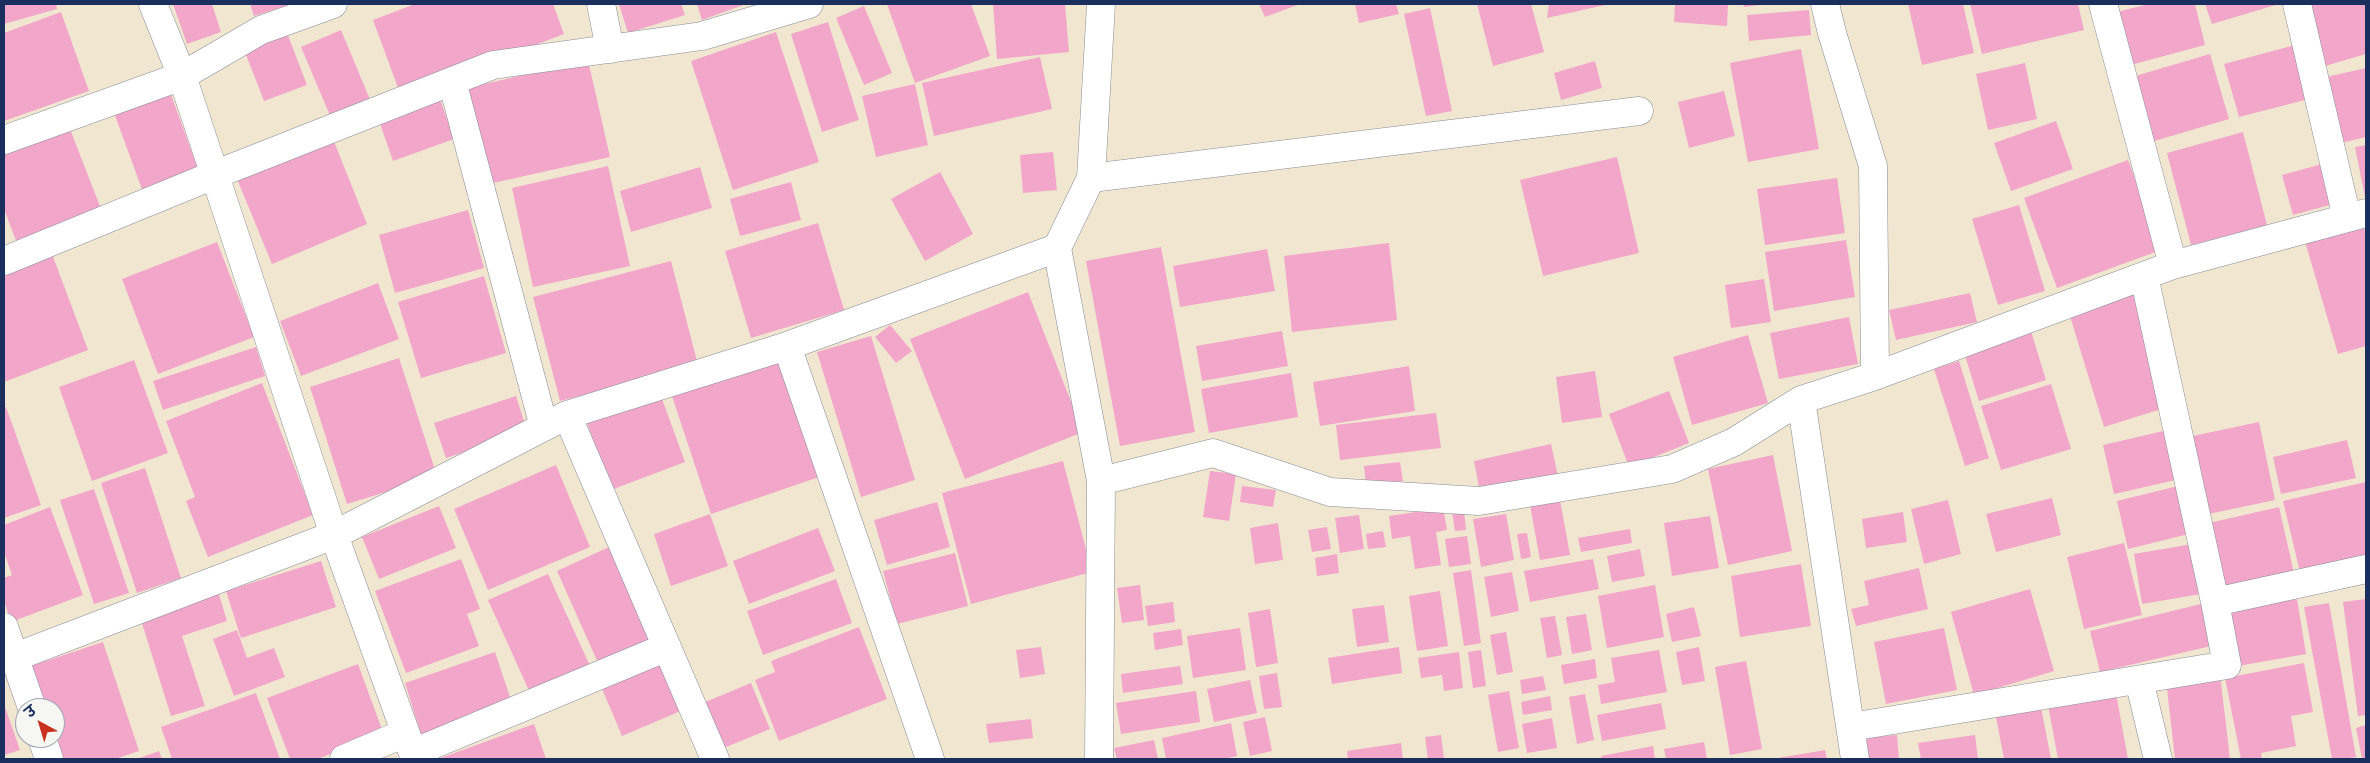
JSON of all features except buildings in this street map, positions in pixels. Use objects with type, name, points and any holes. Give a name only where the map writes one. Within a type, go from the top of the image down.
[{"type":"street","points":[[154,4],[182,76],[334,535],[411,749]]},
{"type":"street","points":[[4,140],[182,76],[261,30],[333,4]]},
{"type":"street","points":[[601,4],[610,49]]},
{"type":"street","points":[[4,260],[493,65],[702,36],[809,4]]},
{"type":"street","points":[[1099,759],[1101,481],[1057,248],[1091,178],[1101,4]]},
{"type":"street","points":[[1825,4],[1832,34],[1873,166],[1875,376]]},
{"type":"street","points":[[2103,4],[2173,265]]},
{"type":"street","points":[[1101,481],[1213,453],[1330,492],[1479,501],[1672,469],[1734,442],[1801,400],[1875,376],[2173,265],[2357,215],[2297,4]]},
{"type":"street","points":[[452,81],[556,421],[667,647],[715,759]]},
{"type":"street","points":[[1091,178],[1639,111]]},
{"type":"street","points":[[15,657],[334,535],[556,421],[787,346],[1057,248]]},
{"type":"street","points":[[1851,727],[2227,665],[2144,276]]},
{"type":"street","points":[[787,346],[930,759]]},
{"type":"street","points":[[1801,400],[1855,759]]},
{"type":"street","points":[[2215,602],[2366,569]]},
{"type":"street","points":[[4,627],[29,698]]},
{"type":"street","points":[[344,759],[411,749],[667,647]]},
{"type":"street","points":[[2140,680],[2158,759]]}]
